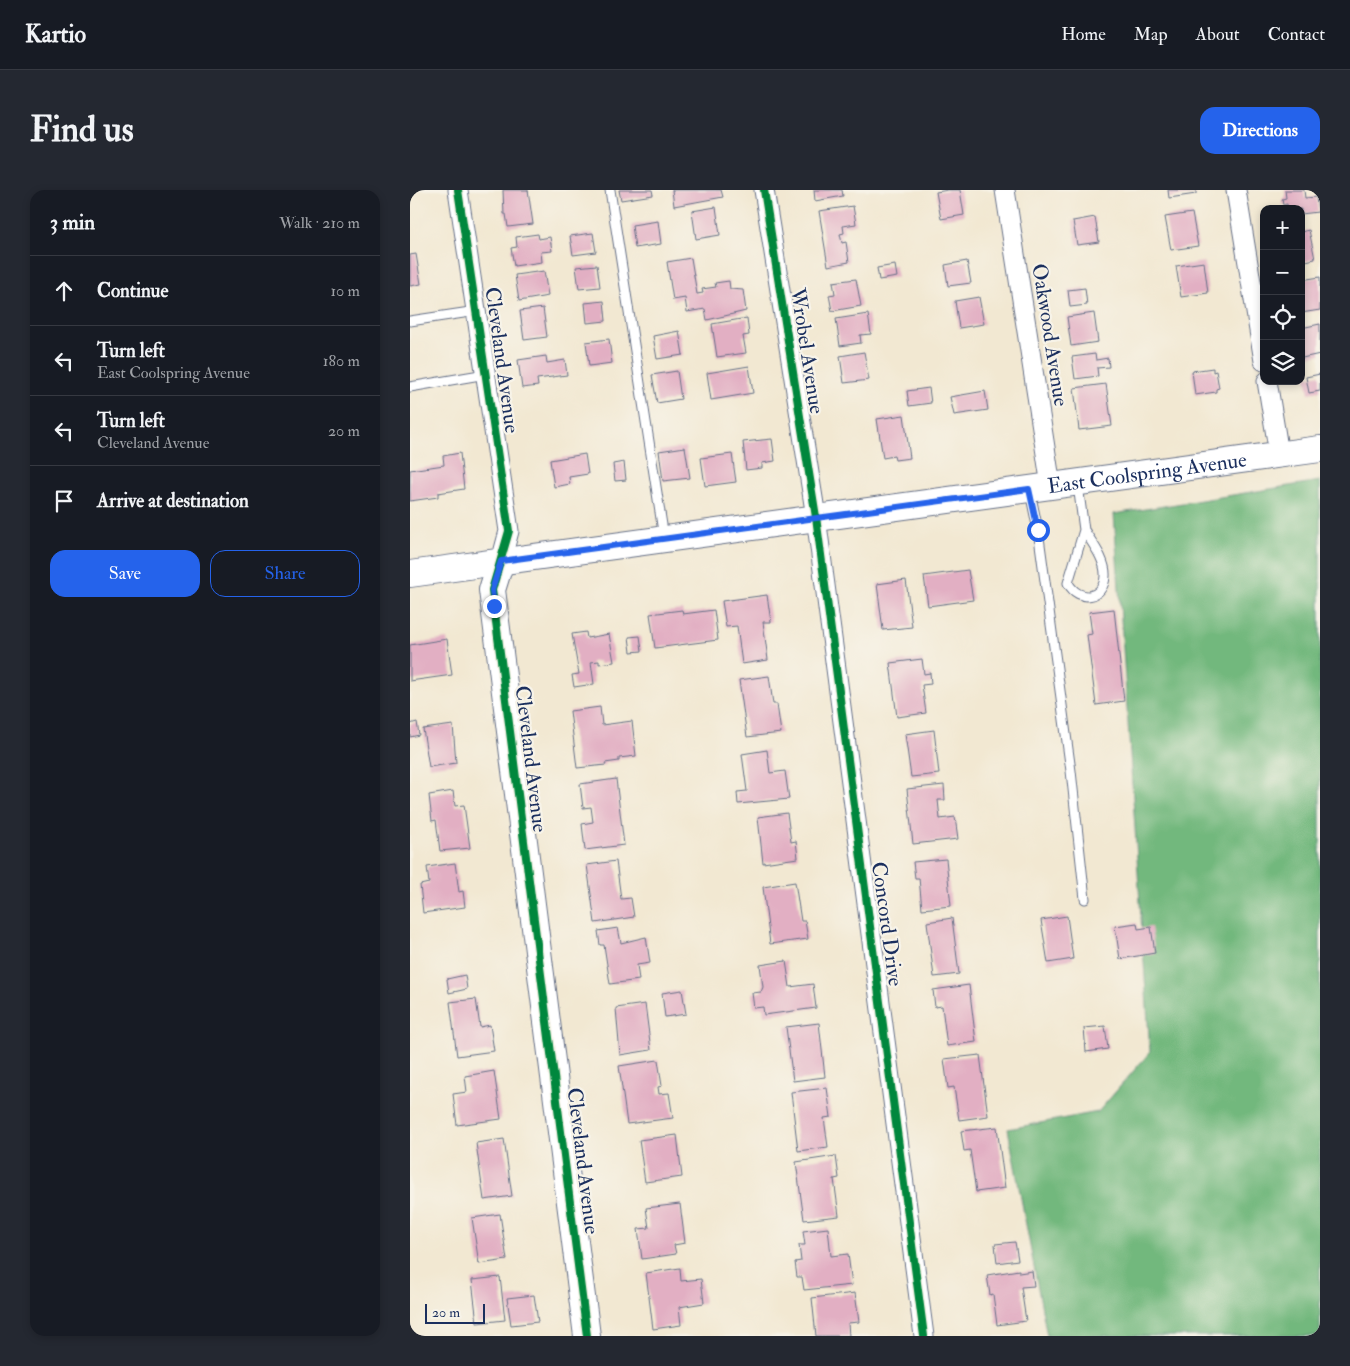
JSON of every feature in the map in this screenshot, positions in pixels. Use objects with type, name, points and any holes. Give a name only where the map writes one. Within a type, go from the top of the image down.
[{"type":"street","name":"Cleveland Avenue","points":[[458,190],[478,311],[510,531],[492,590],[588,1336]]},
{"type":"street","name":"Wrobel Avenue","points":[[764,190],[816,517]]},
{"type":"street","name":"Oakwood Avenue","points":[[1005,190],[1040,488]]},
{"type":"street","points":[[1236,190],[1260,340]]},
{"type":"street","points":[[1268,385],[1279,454]]},
{"type":"street","name":"East Coolspring Avenue","points":[[410,574],[1320,449]]},
{"type":"street","name":"Concord Drive","points":[[816,517],[924,1336]]},
{"type":"lane","points":[[610,190],[664,538]]},
{"type":"lane","points":[[410,321],[478,311]]},
{"type":"lane","points":[[410,387],[486,374]]},
{"type":"lane","points":[[1078,483],[1084,530],[1068,583],[1072,592],[1082,597],[1094,595],[1102,587],[1106,575],[1099,554],[1084,530]]},
{"type":"lane","points":[[1040,488],[1038,530],[1071,771],[1085,899]]},
{"type":"green space","points":[[1320,481],[1320,1336],[1047,1336],[1008,1129],[1098,1112],[1150,1052],[1114,514]]},
{"type":"building","points":[[503,190],[528,190],[533,224],[508,227],[506,214],[504,214]]},
{"type":"building","points":[[619,190],[652,190],[653,195],[621,200]]},
{"type":"building","points":[[672,190],[721,190],[723,197],[674,206]]},
{"type":"building","points":[[814,190],[842,190],[843,196],[815,201]]},
{"type":"building","points":[[960,190],[964,215],[941,219],[936,192]]},
{"type":"building","points":[[1168,190],[1196,190],[1196,194],[1169,198]]},
{"type":"building","points":[[1285,190],[1304,190],[1305,198],[1316,197],[1318,212],[1305,214],[1305,205],[1283,205],[1282,199],[1286,198]]},
{"type":"building","points":[[853,206],[856,224],[843,226],[844,233],[840,234],[842,243],[846,242],[849,262],[828,266],[819,211]]},
{"type":"building","points":[[716,207],[720,235],[696,239],[692,211]]},
{"type":"building","points":[[1192,213],[1198,246],[1171,250],[1165,217]]},
{"type":"building","points":[[1095,217],[1099,242],[1077,245],[1073,221]]},
{"type":"building","points":[[658,221],[661,244],[635,248],[632,225]]},
{"type":"building","points":[[1309,230],[1315,259],[1305,261],[1305,250],[1305,231]]},
{"type":"building","points":[[593,233],[596,252],[573,255],[570,236]]},
{"type":"building","points":[[538,234],[539,239],[550,237],[552,251],[541,252],[542,262],[514,266],[511,248],[517,247],[516,237]]},
{"type":"building","points":[[416,254],[421,284],[410,286],[410,255]]},
{"type":"building","points":[[691,258],[697,294],[703,293],[702,289],[716,287],[715,283],[729,281],[730,289],[743,290],[746,311],[707,320],[705,309],[687,312],[685,298],[673,300],[667,262]]},
{"type":"building","points":[[967,261],[971,283],[948,286],[945,265]]},
{"type":"building","points":[[1204,262],[1208,293],[1181,297],[1176,266]]},
{"type":"building","points":[[597,265],[600,287],[579,289],[576,267]]},
{"type":"building","points":[[895,265],[897,277],[879,280],[877,268]]},
{"type":"building","points":[[544,271],[548,296],[519,301],[515,275]]},
{"type":"building","points":[[1320,277],[1320,310],[1305,312],[1305,279]]},
{"type":"building","points":[[856,279],[861,306],[832,311],[829,295],[835,294],[833,282]]},
{"type":"building","points":[[1085,288],[1087,305],[1070,307],[1068,290]]},
{"type":"building","points":[[979,297],[984,324],[959,328],[955,301]]},
{"type":"building","points":[[604,301],[606,321],[587,323],[585,303]]},
{"type":"building","points":[[543,308],[547,337],[524,340],[520,311]]},
{"type":"building","points":[[1094,313],[1098,342],[1071,346],[1067,317]]},
{"type":"building","points":[[868,314],[871,334],[860,335],[861,343],[840,346],[836,319]]},
{"type":"building","points":[[747,318],[749,335],[743,336],[746,353],[717,357],[712,324]]},
{"type":"building","points":[[1320,324],[1320,354],[1305,357],[1305,327]]},
{"type":"building","points":[[679,331],[683,355],[657,359],[653,336]]},
{"type":"building","points":[[609,339],[612,363],[589,366],[586,342]]},
{"type":"building","points":[[864,352],[869,380],[844,383],[840,356]]},
{"type":"building","points":[[1095,354],[1096,360],[1108,358],[1109,367],[1097,368],[1098,376],[1075,379],[1072,357]]},
{"type":"building","points":[[546,356],[547,363],[565,360],[567,375],[537,379],[538,386],[522,388],[518,360]]},
{"type":"building","points":[[749,366],[753,393],[711,400],[707,373]]},
{"type":"building","points":[[1213,368],[1213,372],[1216,371],[1219,388],[1216,389],[1216,392],[1195,395],[1192,371]]},
{"type":"building","points":[[677,371],[681,399],[657,403],[652,375]]},
{"type":"building","points":[[1320,374],[1320,391],[1309,393],[1306,377]]},
{"type":"building","points":[[1106,384],[1112,426],[1079,430],[1074,388]]},
{"type":"building","points":[[929,388],[931,403],[909,406],[907,391]]},
{"type":"building","points":[[985,391],[988,410],[954,415],[950,397]]},
{"type":"building","points":[[904,415],[910,458],[895,460],[894,456],[883,458],[877,419]]},
{"type":"building","points":[[772,439],[775,461],[762,463],[762,468],[746,470],[743,442]]},
{"type":"building","points":[[685,447],[690,478],[663,481],[659,451]]},
{"type":"building","points":[[460,453],[464,489],[438,493],[438,497],[410,501],[410,470],[444,465],[443,456]]},
{"type":"building","points":[[585,454],[588,474],[569,477],[570,484],[554,487],[550,460]]},
{"type":"building","points":[[732,454],[736,482],[705,486],[701,458]]},
{"type":"building","points":[[624,462],[626,480],[615,481],[613,464]]},
{"type":"building","points":[[968,570],[973,600],[928,606],[924,576]]},
{"type":"building","points":[[906,580],[912,627],[883,630],[877,584]]},
{"type":"building","points":[[767,595],[771,622],[763,622],[768,660],[742,664],[737,626],[726,627],[722,601]]},
{"type":"building","points":[[1114,609],[1124,701],[1096,705],[1087,635],[1092,634],[1089,612]]},
{"type":"building","points":[[682,610],[683,614],[714,610],[718,640],[655,648],[650,614]]},
{"type":"building","points":[[586,632],[587,638],[609,634],[614,662],[599,664],[599,661],[591,662],[594,684],[574,687],[572,675],[579,674],[572,634]]},
{"type":"building","points":[[640,636],[642,651],[631,652],[629,637]]},
{"type":"building","points":[[447,639],[452,675],[410,681],[410,645]]},
{"type":"building","points":[[922,659],[924,674],[930,673],[931,684],[922,685],[926,713],[897,717],[890,663]]},
{"type":"building","points":[[769,676],[773,704],[777,704],[781,733],[747,737],[739,680]]},
{"type":"building","points":[[600,707],[602,725],[632,721],[636,756],[619,758],[619,761],[605,763],[606,765],[577,768],[570,711]]},
{"type":"building","points":[[417,722],[419,735],[410,737],[410,724]]},
{"type":"building","points":[[453,725],[456,763],[429,767],[423,729]]},
{"type":"building","points":[[934,730],[939,774],[911,777],[905,734]]},
{"type":"building","points":[[767,750],[770,773],[785,771],[789,799],[738,804],[737,792],[747,791],[742,754]]},
{"type":"building","points":[[616,779],[624,845],[585,850],[582,824],[593,822],[591,807],[583,808],[580,784]]},
{"type":"building","points":[[944,785],[945,800],[938,800],[940,819],[955,817],[958,839],[913,844],[907,789]]},
{"type":"building","points":[[453,791],[455,806],[464,805],[470,848],[440,851],[436,820],[432,821],[429,795]]},
{"type":"building","points":[[787,813],[791,842],[796,841],[798,858],[763,863],[758,817]]},
{"type":"building","points":[[946,859],[951,906],[922,909],[919,878],[915,878],[913,862]]},
{"type":"building","points":[[616,861],[621,899],[631,898],[634,917],[595,923],[587,865]]},
{"type":"building","points":[[455,863],[459,892],[463,891],[465,907],[423,913],[420,885],[429,883],[427,867]]},
{"type":"building","points":[[795,882],[801,921],[805,921],[808,939],[770,944],[763,887]]},
{"type":"building","points":[[1067,916],[1073,959],[1048,963],[1041,920]]},
{"type":"building","points":[[952,918],[959,974],[934,977],[927,922]]},
{"type":"building","points":[[1137,923],[1138,929],[1151,927],[1155,953],[1120,959],[1115,926]]},
{"type":"building","points":[[618,928],[621,943],[646,937],[650,963],[637,965],[639,980],[610,984],[604,945],[600,945],[598,931]]},
{"type":"building","points":[[786,961],[790,987],[813,984],[816,1008],[764,1015],[763,1007],[754,1008],[752,993],[761,992],[763,987],[760,965]]},
{"type":"building","points":[[465,975],[467,989],[449,993],[447,979]]},
{"type":"building","points":[[969,985],[976,1042],[947,1046],[942,1006],[935,1007],[933,990]]},
{"type":"building","points":[[682,990],[686,1014],[665,1017],[662,993]]},
{"type":"building","points":[[476,999],[480,1027],[490,1025],[494,1051],[457,1056],[450,1002]]},
{"type":"building","points":[[645,1004],[651,1050],[620,1055],[616,1008]]},
{"type":"building","points":[[819,1023],[825,1077],[793,1081],[786,1027]]},
{"type":"building","points":[[1105,1026],[1108,1049],[1086,1052],[1084,1028]]},
{"type":"building","points":[[980,1055],[988,1116],[959,1120],[954,1087],[948,1088],[944,1059]]},
{"type":"building","points":[[658,1060],[662,1086],[658,1087],[659,1094],[669,1093],[673,1118],[627,1124],[619,1066]]},
{"type":"building","points":[[494,1071],[501,1119],[457,1125],[453,1094],[467,1092],[465,1076]]},
{"type":"building","points":[[827,1088],[831,1117],[824,1118],[828,1147],[798,1151],[791,1092]]},
{"type":"building","points":[[997,1127],[1005,1188],[976,1192],[970,1150],[964,1151],[961,1131]]},
{"type":"building","points":[[677,1135],[682,1177],[645,1182],[639,1140]]},
{"type":"building","points":[[504,1139],[512,1196],[484,1200],[476,1143]]},
{"type":"building","points":[[836,1156],[839,1178],[834,1179],[839,1216],[804,1220],[796,1162]]},
{"type":"building","points":[[680,1204],[685,1243],[674,1245],[676,1254],[642,1259],[638,1229],[649,1228],[646,1208]]},
{"type":"building","points":[[500,1214],[507,1260],[479,1264],[472,1218]]},
{"type":"building","points":[[828,1228],[831,1256],[848,1254],[852,1285],[804,1290],[802,1277],[797,1277],[795,1262],[801,1261],[799,1245],[805,1245],[803,1231]]},
{"type":"building","points":[[1015,1242],[1018,1260],[997,1263],[995,1244]]},
{"type":"building","points":[[680,1268],[681,1281],[701,1279],[704,1303],[679,1307],[681,1325],[653,1329],[646,1273]]},
{"type":"building","points":[[1019,1270],[1019,1273],[1032,1271],[1034,1286],[1021,1287],[1026,1321],[997,1325],[993,1294],[990,1295],[987,1275]]},
{"type":"building","points":[[500,1277],[505,1320],[477,1323],[472,1280]]},
{"type":"building","points":[[855,1293],[859,1322],[848,1323],[849,1336],[816,1336],[812,1298]]},
{"type":"building","points":[[534,1295],[538,1322],[511,1325],[507,1298]]},
{"type":"cycle path","points":[[458,190],[509,531],[492,590],[587,1336]]},
{"type":"cycle path","points":[[764,190],[816,517],[924,1336]]},
{"type":"route","points":[[494,606],[492,590],[501,561],[1029,489],[1038,530]]}]
